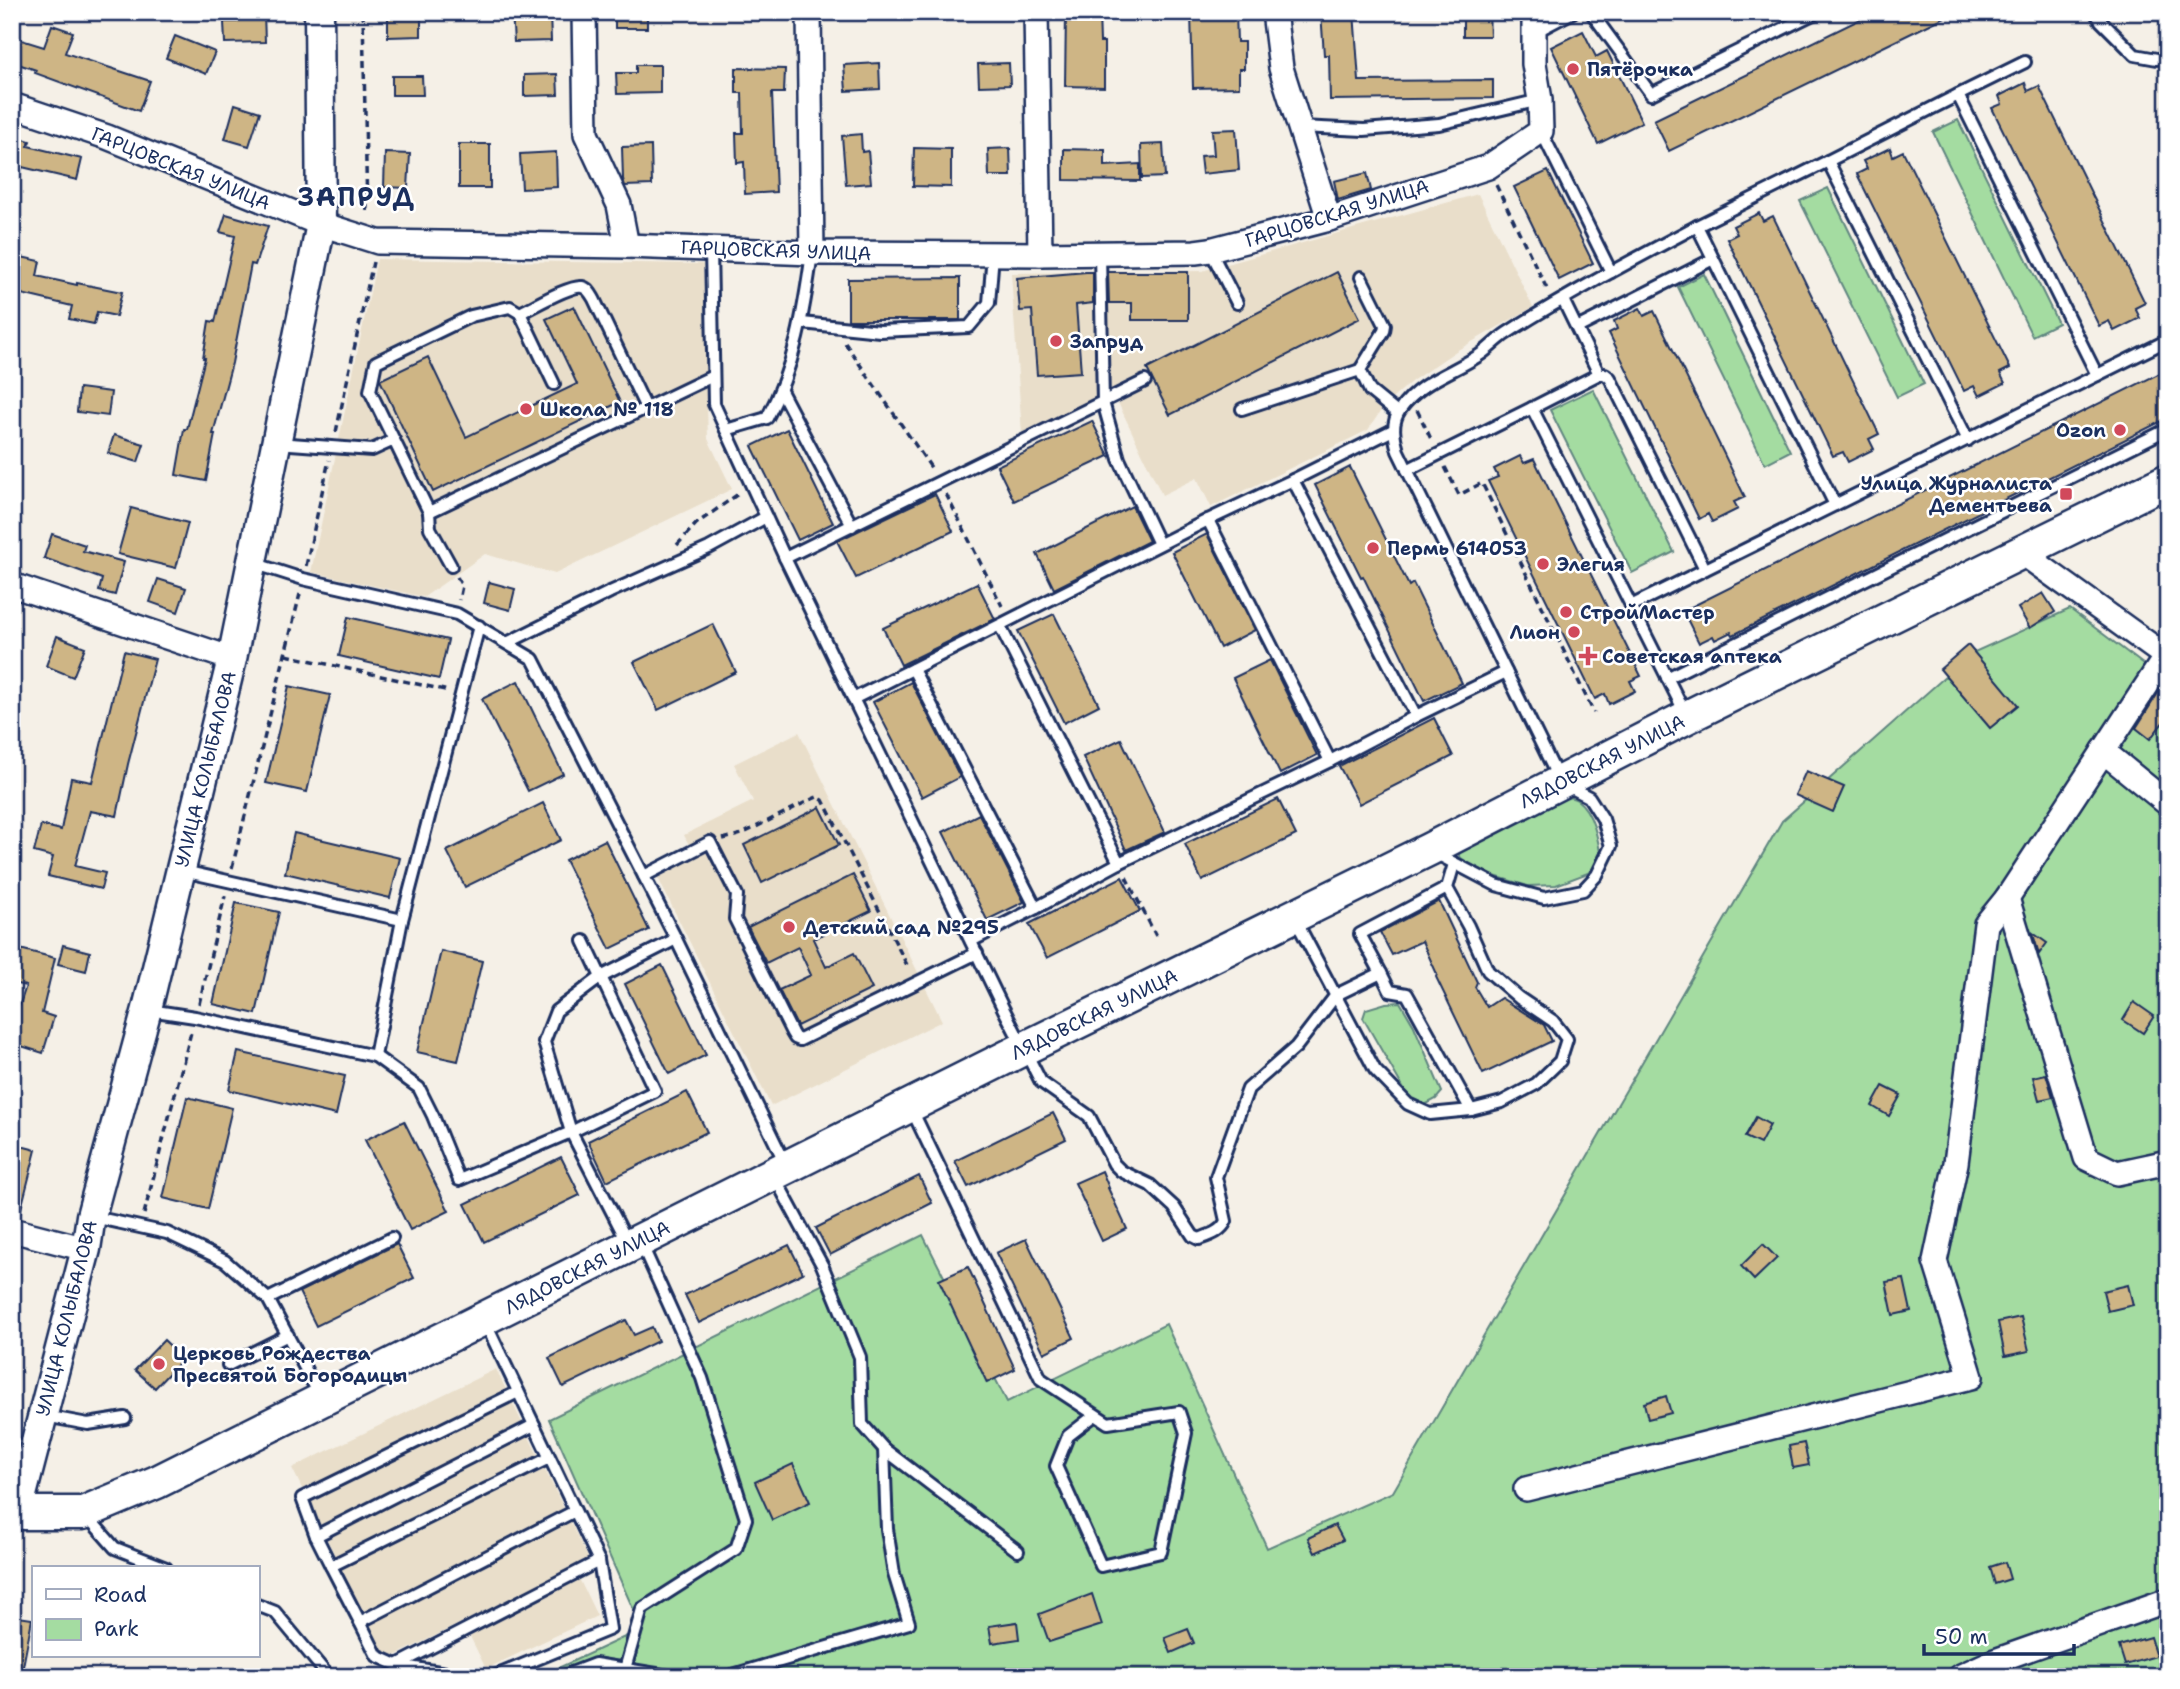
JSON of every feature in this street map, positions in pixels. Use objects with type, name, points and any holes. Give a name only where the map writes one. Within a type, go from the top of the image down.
[{"type":"main road","name":"ЛЯДОВСКАЯ УЛИЦА","points":[[15,1514],[83,1513],[157,1482],[1294,916],[1442,857],[1560,782],[2168,480]]},
{"type":"street","name":"УЛИЦА КОЛЫБАЛОВА","points":[[15,1514],[43,1416],[86,1248],[91,1216],[147,1009],[253,563],[321,224],[319,12]]},
{"type":"street","points":[[584,12],[586,134],[619,205],[627,246]]},
{"type":"street","points":[[809,12],[812,253]]},
{"type":"street","points":[[1036,12],[1040,254]]},
{"type":"street","points":[[1274,12],[1281,68],[1329,219]]},
{"type":"street","points":[[1534,23],[1534,64],[1540,100],[1541,131]]},
{"type":"street","name":"ГАРЦОВСКАЯ УЛИЦА","points":[[12,105],[107,137],[321,224],[378,242],[627,246],[812,253],[1040,254],[1210,250],[1329,219],[1488,167],[1541,131]]},
{"type":"street","points":[[1525,1489],[1971,1377],[1936,1261],[1956,1163],[1986,924],[2007,898],[2167,657],[2021,552]]},
{"type":"street","points":[[12,585],[232,659]]},
{"type":"street","points":[[2103,751],[2168,804]]},
{"type":"street","points":[[2007,898],[2086,1158],[2117,1173],[2168,1162]]},
{"type":"street","points":[[12,1230],[86,1248]]},
{"type":"street","points":[[1959,1677],[1992,1662],[2168,1600]]},
{"type":"lane","points":[[1534,23],[1573,12]]},
{"type":"lane","points":[[1591,12],[1651,94],[1817,12]]},
{"type":"lane","points":[[2095,12],[2135,55],[2157,59]]},
{"type":"lane","points":[[1442,857],[1496,885],[1544,898],[1583,890],[1597,875],[1611,846],[1603,819],[1589,797],[1560,782],[1398,450],[1393,430],[1397,413],[1410,396],[1423,386],[1479,356],[1504,335],[1611,272],[1697,226],[2025,62]]},
{"type":"lane","points":[[1958,96],[2097,375]]},
{"type":"lane","points":[[1300,127],[1364,130],[1439,124],[1540,100]]},
{"type":"lane","points":[[1541,131],[1611,272]]},
{"type":"lane","points":[[1828,160],[1968,440]]},
{"type":"lane","points":[[1697,226],[1835,505]]},
{"type":"lane","points":[[712,249],[714,404],[785,558],[1023,1049],[1041,1082],[1089,1116],[1114,1164],[1121,1171],[1150,1185],[1174,1207],[1194,1236],[1199,1238],[1217,1231],[1226,1221],[1216,1177],[1248,1089],[1296,1047],[1336,995],[1381,973]]},
{"type":"lane","points":[[1210,250],[1237,303]]},
{"type":"lane","points":[[726,430],[767,418],[781,391],[802,323],[812,253]]},
{"type":"lane","points":[[1100,253],[1103,402],[1119,459],[1159,544]]},
{"type":"lane","points":[[802,323],[880,331],[969,327],[989,303],[993,254]]},
{"type":"lane","points":[[1577,328],[1713,259]]},
{"type":"lane","points":[[1242,409],[1360,370],[1385,325],[1361,278]]},
{"type":"lane","points":[[520,313],[572,289],[581,287],[589,291],[646,408]]},
{"type":"lane","points":[[1559,303],[1577,328],[1600,374]]},
{"type":"lane","points":[[453,570],[430,528],[429,512],[370,391],[376,362],[471,316],[510,307],[520,313],[554,384]]},
{"type":"lane","points":[[1631,606],[2168,340]]},
{"type":"lane","points":[[1360,370],[1370,391],[1397,413]]},
{"type":"lane","points":[[1407,470],[1600,374],[1605,374],[1610,378],[1705,569]]},
{"type":"lane","points":[[429,512],[713,376]]},
{"type":"lane","points":[[785,558],[1145,382]]},
{"type":"lane","points":[[781,391],[852,526]]},
{"type":"lane","points":[[1532,408],[1687,717]]},
{"type":"lane","points":[[1667,678],[2168,429]]},
{"type":"lane","points":[[853,699],[1159,544],[1393,430]]},
{"type":"lane","points":[[277,443],[372,450],[394,440]]},
{"type":"lane","points":[[1293,480],[1416,716]]},
{"type":"lane","points":[[507,643],[709,548],[766,517]]},
{"type":"lane","points":[[1208,520],[1330,761]]},
{"type":"lane","points":[[253,563],[303,579],[457,614],[533,659],[676,939],[822,1265],[860,1357],[862,1424],[884,1449],[1018,1551]]},
{"type":"lane","points":[[375,1056],[402,920],[479,626]]},
{"type":"lane","points":[[1000,626],[1119,863]]},
{"type":"lane","points":[[913,669],[1036,908]]},
{"type":"lane","points":[[971,942],[1119,863],[1506,672]]},
{"type":"lane","points":[[643,876],[710,842],[737,895],[735,919],[794,1038],[800,1040],[976,953]]},
{"type":"lane","points":[[1294,916],[1375,1070],[1408,1104],[1430,1114],[1471,1110],[1502,1102],[1536,1084],[1560,1061],[1567,1039],[1553,1021],[1518,998],[1488,971],[1447,888],[1442,857]]},
{"type":"lane","points":[[180,870],[402,920]]},
{"type":"lane","points":[[1447,888],[1360,934],[1390,991],[1407,994],[1471,1110]]},
{"type":"lane","points":[[625,1669],[642,1609],[736,1549],[746,1519],[702,1378],[634,1243],[571,1132],[544,1042],[556,1011],[601,977],[676,939]]},
{"type":"lane","points":[[147,1009],[375,1056],[419,1088],[459,1180],[571,1132],[655,1091],[584,941]]},
{"type":"lane","points":[[910,1105],[1041,1379],[1108,1423],[1179,1412],[1186,1433],[1161,1552],[1101,1566],[1056,1466],[1068,1436],[1095,1415]]},
{"type":"lane","points":[[91,1216],[167,1233],[225,1261],[268,1299],[322,1399]]},
{"type":"lane","points":[[268,1299],[392,1238]]},
{"type":"lane","points":[[483,1319],[598,1561],[610,1629],[493,1677]]},
{"type":"lane","points":[[228,1365],[288,1335]]},
{"type":"lane","points":[[470,1677],[397,1665],[377,1656],[316,1536],[302,1498],[518,1392]]},
{"type":"lane","points":[[43,1416],[88,1423],[125,1418]]},
{"type":"lane","points":[[316,1536],[534,1425]]},
{"type":"lane","points":[[726,1677],[909,1623],[894,1574],[887,1529],[884,1449]]},
{"type":"lane","points":[[331,1566],[549,1458]]},
{"type":"lane","points":[[360,1622],[575,1511]]},
{"type":"lane","points":[[83,1513],[115,1548],[161,1566]]},
{"type":"lane","points":[[397,1665],[598,1561]]},
{"type":"lane","points":[[259,1606],[275,1612],[329,1677]]},
{"type":"lane","points":[[561,1677],[595,1664],[675,1677]]},
{"type":"path","points":[[140,1226],[285,654],[378,242],[366,215],[363,12]]},
{"type":"path","points":[[1488,167],[1559,303]]},
{"type":"path","points":[[1410,396],[1459,495],[1482,483],[1594,713]]},
{"type":"path","points":[[652,573],[696,524],[751,485]]},
{"type":"path","points":[[453,570],[461,586],[457,614]]},
{"type":"path","points":[[285,654],[461,694]]},
{"type":"path","points":[[710,842],[741,834],[817,797],[824,800],[916,984]]},
{"type":"path","points":[[1119,863],[1156,936]]},
{"type":"shaded area","points":[[1478,194],[1533,307],[1456,351],[1412,381],[1384,406],[1368,430],[1211,507],[1197,478],[1162,495],[1112,390],[1022,434],[1011,273],[1202,271]]},
{"type":"shaded area","name":"Школа № 118","points":[[377,259],[703,264],[708,439],[732,489],[555,574],[485,554],[424,597],[311,572]]},
{"type":"shaded area","name":"Детский сад №295","points":[[799,732],[942,1021],[771,1106],[656,874],[694,855],[684,835],[753,801],[734,764]]},
{"type":"shaded area","points":[[496,1369],[589,1560],[574,1568],[597,1616],[486,1669],[463,1622],[386,1660],[292,1468]]},
{"type":"green space","points":[[1958,120],[2058,323],[2032,336],[1933,132]]},
{"type":"green space","points":[[1828,188],[1924,384],[1897,397],[1800,201]]},
{"type":"green space","points":[[1704,274],[1790,451],[1765,464],[1678,287]]},
{"type":"green space","points":[[1593,389],[1674,552],[1632,573],[1550,410]]},
{"type":"green space","points":[[2070,609],[2168,683],[2168,1677],[539,1677],[642,1629],[549,1419],[923,1235],[1007,1402],[1166,1324],[1267,1548],[1393,1492],[1782,821],[1972,653]]},
{"type":"green space","points":[[1566,796],[1583,805],[1597,836],[1601,860],[1588,873],[1556,885],[1528,886],[1484,873],[1461,858],[1456,850]]},
{"type":"green space","points":[[1400,1002],[1414,1026],[1442,1092],[1436,1099],[1421,1107],[1410,1100],[1363,1018],[1366,1009]]},
{"type":"building","points":[[237,12],[264,12],[265,42],[225,43],[224,22],[237,22]]},
{"type":"building","points":[[388,12],[421,12],[421,36],[388,37]]},
{"type":"building","points":[[512,12],[550,12],[551,41],[514,42]]},
{"type":"building","points":[[615,12],[647,12],[647,28],[615,28]]},
{"type":"building","points":[[1066,12],[1099,12],[1100,42],[1104,42],[1104,87],[1065,86]]},
{"type":"building","points":[[1191,12],[1236,12],[1237,42],[1244,42],[1244,69],[1239,69],[1239,87],[1193,88]]},
{"type":"building","points":[[1321,12],[1354,12],[1359,81],[1493,80],[1493,98],[1330,100],[1329,55],[1324,55]]},
{"type":"building","points":[[1463,12],[1489,12],[1490,36],[1463,36]]},
{"type":"building","points":[[1875,12],[1955,12],[1669,151],[1654,120]]},
{"type":"building","points":[[52,25],[73,32],[65,53],[150,81],[139,111],[12,62],[12,37],[44,47]]},
{"type":"building","points":[[1583,31],[1596,57],[1607,51],[1642,122],[1598,144],[1551,47]]},
{"type":"building","points":[[175,36],[215,52],[206,74],[166,58]]},
{"type":"building","points":[[879,63],[880,89],[846,91],[844,65]]},
{"type":"building","points":[[1009,63],[1010,85],[979,86],[978,64]]},
{"type":"building","points":[[636,65],[660,65],[660,93],[617,94],[616,73],[636,73]]},
{"type":"building","points":[[736,68],[785,69],[784,93],[772,93],[776,192],[745,194],[744,162],[737,163],[736,133],[743,133],[742,93],[736,93]]},
{"type":"building","points":[[557,74],[558,95],[524,96],[524,75]]},
{"type":"building","points":[[392,76],[422,76],[423,95],[392,95]]},
{"type":"building","points":[[2025,83],[2028,91],[2039,86],[2145,303],[2135,308],[2140,318],[2114,331],[2109,321],[2099,326],[1992,108],[2002,104],[1999,96]]},
{"type":"building","points":[[235,104],[260,112],[249,146],[225,139]]},
{"type":"building","points":[[1236,129],[1239,170],[1202,174],[1200,156],[1214,155],[1212,130]]},
{"type":"building","points":[[861,134],[862,152],[868,151],[871,183],[846,185],[842,136]]},
{"type":"building","points":[[12,135],[30,141],[28,146],[82,159],[77,180],[22,167],[17,185],[12,184]]},
{"type":"building","points":[[459,144],[490,144],[490,188],[459,188]]},
{"type":"building","points":[[1163,144],[1165,177],[1142,178],[1141,145]]},
{"type":"building","points":[[651,146],[652,185],[625,186],[622,147]]},
{"type":"building","points":[[914,148],[951,149],[951,187],[913,186]]},
{"type":"building","points":[[1010,148],[1011,176],[989,176],[988,149]]},
{"type":"building","points":[[1890,148],[1893,156],[1903,151],[2010,368],[2000,373],[2005,383],[1979,396],[1974,386],[1964,391],[1857,174],[1867,169],[1863,161]]},
{"type":"building","points":[[1064,149],[1105,150],[1105,166],[1140,164],[1140,181],[1064,180]]},
{"type":"building","points":[[556,152],[557,187],[522,189],[520,154]]},
{"type":"building","points":[[385,153],[410,154],[408,188],[384,187]]},
{"type":"building","points":[[1548,171],[1593,263],[1559,280],[1514,187]]},
{"type":"building","points":[[1367,173],[1371,190],[1338,200],[1334,181]]},
{"type":"building","points":[[1759,213],[1763,221],[1773,216],[1879,434],[1869,439],[1874,449],[1848,462],[1843,452],[1833,456],[1727,239],[1737,234],[1733,226]]},
{"type":"building","points":[[226,214],[268,226],[255,265],[251,264],[232,363],[213,434],[206,481],[176,475],[184,429],[187,429],[205,358],[209,321],[215,322],[235,236],[220,232]]},
{"type":"building","points":[[21,257],[40,261],[37,276],[122,292],[116,316],[97,312],[94,324],[69,319],[72,306],[13,292]]},
{"type":"building","name":"Запруд","points":[[1093,272],[1093,303],[1076,305],[1081,372],[1037,375],[1032,310],[1020,311],[1017,278]]},
{"type":"building","points":[[1108,272],[1188,272],[1188,320],[1132,320],[1132,303],[1109,303]]},
{"type":"building","points":[[1337,272],[1360,318],[1170,415],[1147,369]]},
{"type":"building","points":[[960,278],[960,320],[848,320],[848,279]]},
{"type":"building","points":[[574,306],[620,402],[433,492],[380,380],[428,357],[466,437],[577,384],[546,319]]},
{"type":"building","points":[[1640,308],[1644,316],[1654,311],[1745,497],[1734,502],[1738,509],[1712,522],[1708,514],[1699,519],[1609,333],[1617,329],[1614,321]]},
{"type":"building","points":[[2168,369],[2168,418],[1733,635],[1731,632],[1715,640],[1713,636],[1699,643],[1683,611]]},
{"type":"building","points":[[79,388],[111,392],[108,416],[77,412]]},
{"type":"building","points":[[1092,421],[1109,456],[1014,501],[997,466]]},
{"type":"building","points":[[787,429],[833,523],[798,540],[752,446]]},
{"type":"building","points":[[114,435],[144,444],[138,462],[108,453]]},
{"type":"building","points":[[1520,456],[1524,463],[1534,459],[1641,676],[1630,681],[1635,691],[1609,704],[1605,694],[1595,699],[1488,481],[1498,477],[1494,469]]},
{"type":"building","points":[[1350,467],[1409,586],[1413,583],[1462,683],[1424,701],[1315,485]]},
{"type":"building","points":[[935,494],[953,531],[856,578],[837,541]]},
{"type":"building","points":[[1132,506],[1149,541],[1054,589],[1037,554]]},
{"type":"building","points":[[131,508],[188,523],[176,568],[118,554]]},
{"type":"building","points":[[52,534],[85,545],[83,551],[124,562],[115,595],[99,591],[102,579],[44,558]]},
{"type":"building","points":[[1207,534],[1255,630],[1220,648],[1172,552]]},
{"type":"building","points":[[158,579],[186,588],[178,612],[150,602]]},
{"type":"building","points":[[489,582],[515,589],[510,610],[484,603]]},
{"type":"building","points":[[977,583],[995,619],[901,665],[883,628]]},
{"type":"building","points":[[2043,593],[2055,612],[2030,628],[2018,608]]},
{"type":"building","points":[[1054,614],[1099,705],[1064,723],[1018,631]]},
{"type":"building","points":[[348,617],[448,640],[439,679],[339,656]]},
{"type":"building","points":[[713,624],[736,672],[658,710],[634,662]]},
{"type":"building","points":[[57,636],[85,647],[73,677],[46,666]]},
{"type":"building","points":[[1968,645],[2018,705],[1990,728],[1940,669]]},
{"type":"building","points":[[124,651],[155,659],[117,816],[90,811],[75,866],[105,873],[101,889],[48,876],[53,857],[34,852],[41,825],[61,830],[71,778],[92,782]]},
{"type":"building","points":[[1270,660],[1317,755],[1280,774],[1233,678]]},
{"type":"building","points":[[518,681],[563,774],[528,791],[482,699]]},
{"type":"building","points":[[911,682],[960,777],[922,797],[873,702]]},
{"type":"building","points":[[289,686],[330,695],[307,792],[266,783]]},
{"type":"building","points":[[2160,690],[2168,695],[2168,716],[2150,739],[2136,728]]},
{"type":"building","points":[[1434,718],[1453,756],[1359,804],[1339,766]]},
{"type":"building","points":[[1121,739],[1165,832],[1126,850],[1083,757]]},
{"type":"building","points":[[1806,771],[1844,787],[1833,812],[1795,795]]},
{"type":"building","points":[[1278,799],[1296,835],[1202,881],[1185,844]]},
{"type":"building","points":[[543,803],[561,840],[465,887],[447,851]]},
{"type":"building","points":[[820,807],[839,845],[762,883],[744,845]]},
{"type":"building","points":[[979,814],[1024,902],[987,920],[943,832]]},
{"type":"building","points":[[294,833],[400,858],[390,898],[285,873]]},
{"type":"building","points":[[605,840],[649,930],[610,949],[565,860]]},
{"type":"building","points":[[853,875],[871,911],[813,939],[826,967],[854,953],[872,989],[797,1026],[779,990],[811,975],[798,947],[766,963],[748,927]]},
{"type":"building","points":[[1122,877],[1140,911],[1047,958],[1029,924]]},
{"type":"building","points":[[1439,901],[1477,982],[1475,987],[1487,1007],[1501,998],[1544,1025],[1552,1041],[1483,1074],[1436,977],[1422,941],[1392,955],[1380,932]]},
{"type":"building","points":[[236,903],[279,912],[256,1014],[213,1004]]},
{"type":"building","points":[[2033,934],[2047,943],[2039,954]]},
{"type":"building","points":[[63,945],[90,952],[86,971],[58,964]]},
{"type":"building","points":[[12,947],[55,958],[42,1013],[54,1017],[43,1053],[12,1043],[12,1028],[26,986],[12,983]]},
{"type":"building","points":[[441,951],[482,961],[458,1061],[417,1052]]},
{"type":"building","points":[[662,965],[706,1055],[669,1074],[625,984]]},
{"type":"building","points":[[2134,1002],[2154,1016],[2143,1033],[2123,1020]]},
{"type":"building","points":[[238,1052],[345,1076],[336,1115],[229,1090]]},
{"type":"building","points":[[2046,1074],[2053,1097],[2039,1100],[2033,1077]]},
{"type":"building","points":[[1883,1086],[1901,1095],[1889,1116],[1872,1106]]},
{"type":"building","points":[[687,1092],[707,1132],[607,1181],[588,1141]]},
{"type":"building","points":[[187,1097],[232,1108],[208,1209],[163,1198]]},
{"type":"building","points":[[1053,1113],[1066,1139],[968,1187],[955,1161]]},
{"type":"building","points":[[1756,1117],[1770,1125],[1760,1144],[1745,1137]]},
{"type":"building","points":[[404,1121],[449,1211],[410,1230],[365,1140]]},
{"type":"building","points":[[17,1145],[36,1150],[19,1217],[12,1216],[12,1162]]},
{"type":"building","points":[[561,1157],[580,1195],[484,1242],[465,1204]]},
{"type":"building","points":[[1102,1171],[1127,1229],[1102,1241],[1075,1183]]},
{"type":"building","points":[[919,1176],[932,1203],[830,1255],[816,1228]]},
{"type":"building","points":[[1026,1239],[1074,1338],[1044,1353],[996,1253]]},
{"type":"building","points":[[397,1244],[414,1278],[316,1326],[299,1292]]},
{"type":"building","points":[[1763,1244],[1777,1258],[1754,1280],[1741,1266]]},
{"type":"building","points":[[789,1245],[803,1273],[699,1323],[685,1295]]},
{"type":"building","points":[[968,1267],[1015,1369],[987,1383],[939,1280]]},
{"type":"building","points":[[1904,1279],[1911,1311],[1893,1315],[1886,1282]]},
{"type":"building","points":[[2128,1285],[2133,1305],[2108,1311],[2103,1291]]},
{"type":"building","points":[[2021,1317],[2029,1351],[2005,1356],[1998,1322]]},
{"type":"building","points":[[626,1320],[634,1335],[652,1327],[658,1341],[563,1387],[549,1358]]},
{"type":"building","name":"Церковь Рождества Пресвятой Богородицы","points":[[164,1340],[183,1358],[155,1388],[135,1370]]},
{"type":"building","points":[[1666,1396],[1671,1413],[1648,1419],[1644,1403]]},
{"type":"building","points":[[1804,1443],[1809,1465],[1793,1468],[1789,1446]]},
{"type":"building","points":[[793,1464],[810,1502],[772,1520],[755,1482]]},
{"type":"building","points":[[1335,1525],[1343,1540],[1315,1553],[1308,1538]]},
{"type":"building","points":[[2005,1562],[2010,1579],[1995,1584],[1990,1567]]},
{"type":"building","points":[[1092,1594],[1102,1625],[1049,1642],[1039,1614]]},
{"type":"building","points":[[12,1616],[32,1619],[21,1677],[12,1677]]},
{"type":"building","points":[[1017,1622],[1019,1639],[992,1643],[989,1626]]},
{"type":"building","points":[[1188,1629],[1194,1643],[1171,1653],[1165,1638]]},
{"type":"building","points":[[2150,1637],[2156,1656],[2125,1665],[2119,1646]]},
{"type":"place","name":"Пятёрочка","points":[[1573,69]]},
{"type":"place","name":"Запруд","points":[[1056,341]]},
{"type":"place","name":"Школа № 118","points":[[526,409]]},
{"type":"place","name":"Ozon","points":[[2120,430]]},
{"type":"place","name":"Улица Журналиста Дементьева","points":[[2066,494]]},
{"type":"place","name":"Пермь 614053","points":[[1373,548]]},
{"type":"place","name":"Элегия","points":[[1543,564]]},
{"type":"place","name":"СтройМастер","points":[[1566,612]]},
{"type":"place","name":"Лион","points":[[1574,632]]},
{"type":"place","name":"Советская аптека","points":[[1588,656]]},
{"type":"place","name":"Детский сад №295","points":[[789,927]]},
{"type":"place","name":"Церковь Рождества Пресвятой Богородицы","points":[[159,1364]]},
{"type":"district","name":"ЗАПРУД","points":[[357,197]]}]
